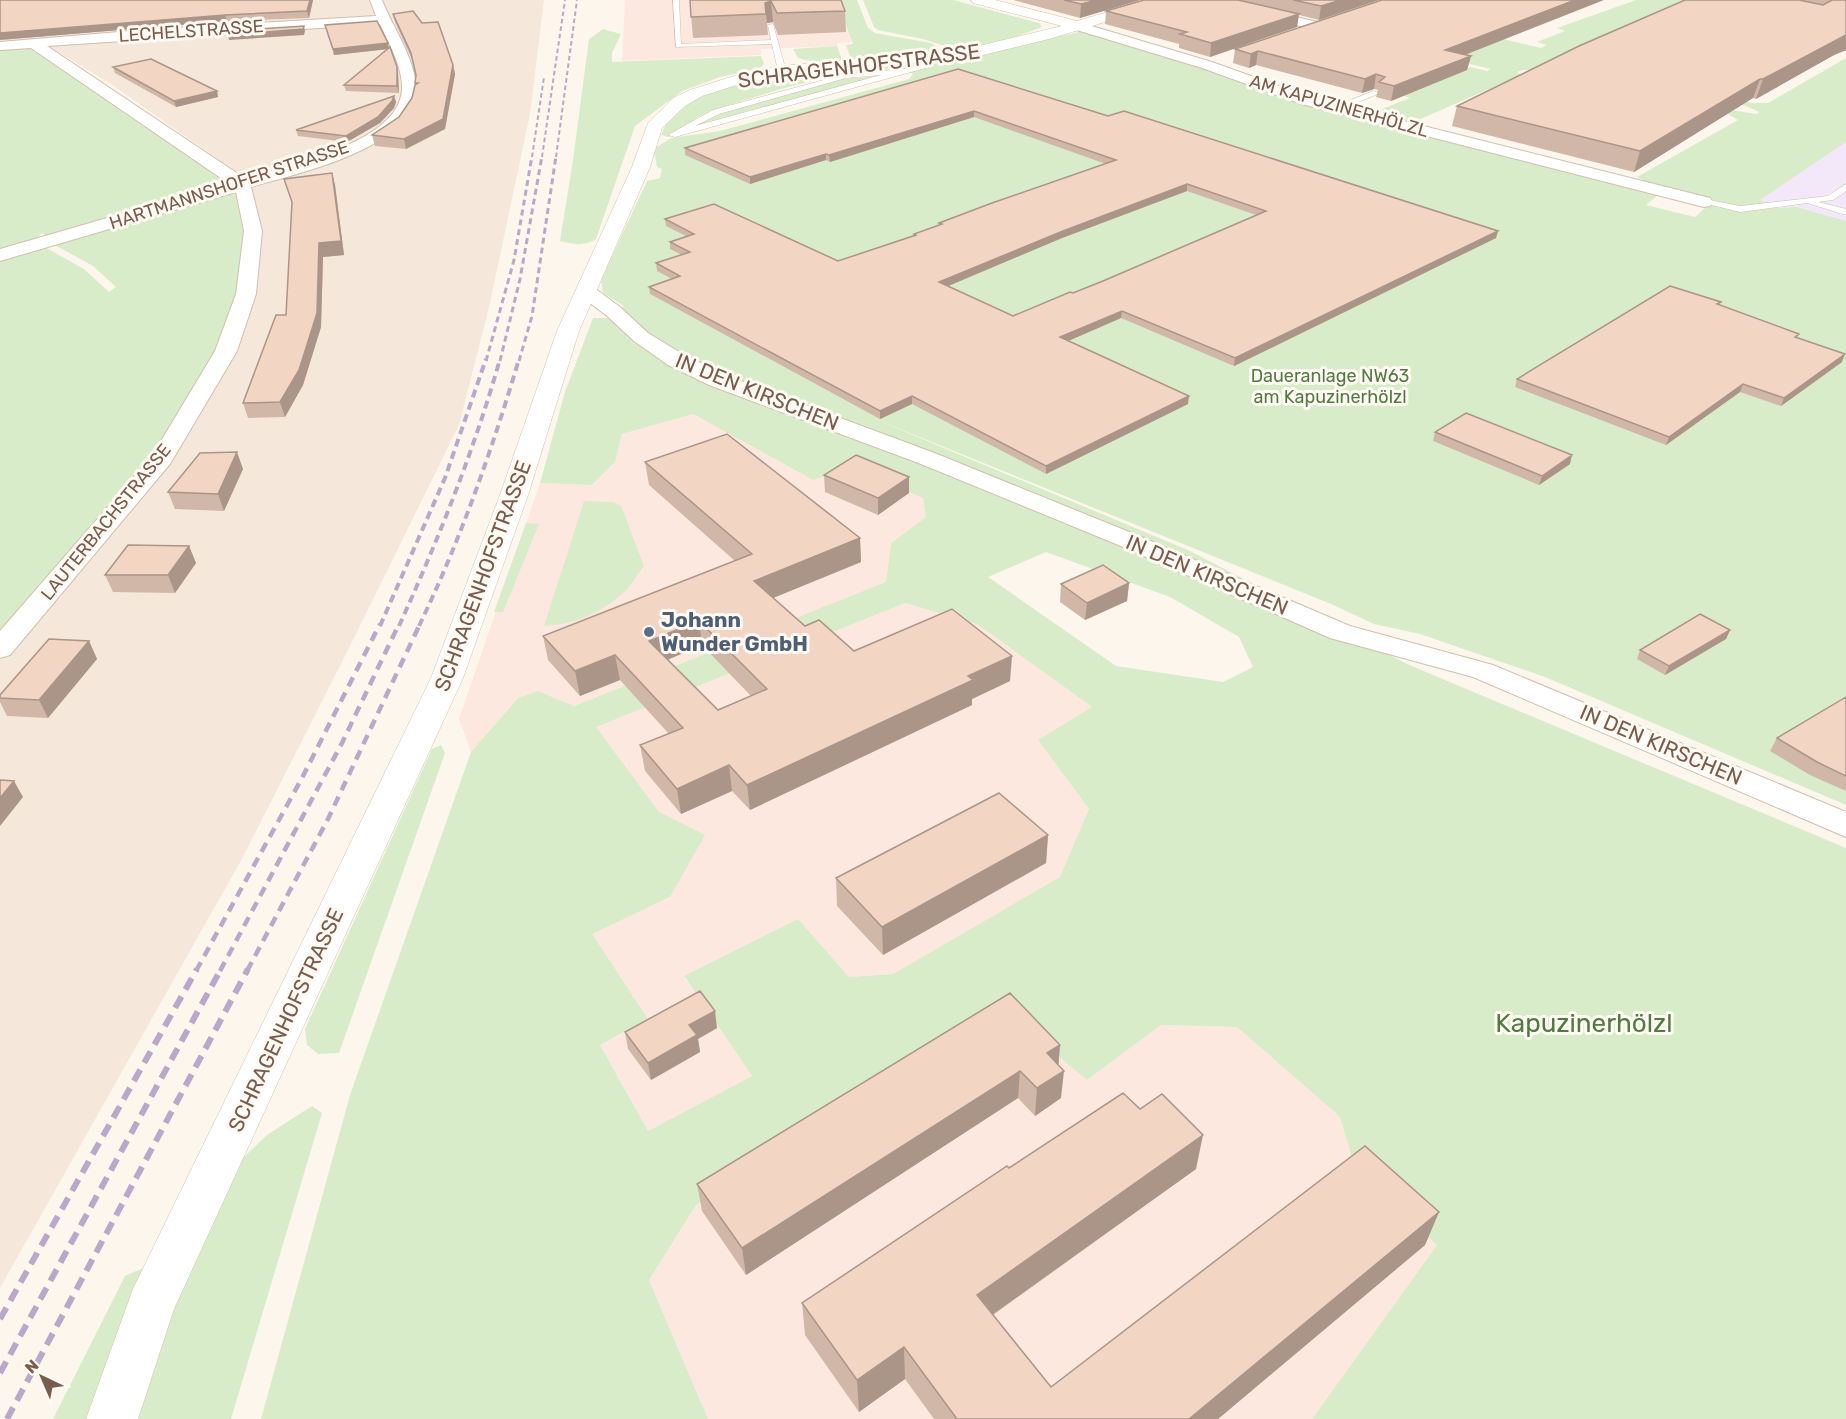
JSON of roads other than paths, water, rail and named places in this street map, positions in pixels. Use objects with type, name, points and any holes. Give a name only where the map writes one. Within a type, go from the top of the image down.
[{"type":"street","name":"HARTMANNSHOFER STRASSE","points":[[0,255],[242,184],[341,152],[372,138],[393,124],[409,96],[409,80],[376,0]]},
{"type":"street","name":"AM KAPUZINERHÖLZL","points":[[978,0],[1075,25],[1207,65],[1307,100],[1704,202]]},
{"type":"street","name":"SCHRAGENHOFSTRASSE","points":[[112,1419],[150,1306],[447,678],[510,506],[568,331],[641,167],[654,128],[679,102],[696,93],[740,79],[782,71],[924,58],[1008,45],[1163,0]]},
{"type":"street","points":[[1250,10],[1327,25],[1300,34]]},
{"type":"street","name":"LECHELSTRASSE","points":[[0,46],[166,32],[383,20]]},
{"type":"street","points":[[33,43],[242,184]]},
{"type":"street","points":[[1207,65],[1227,58]]},
{"type":"street","name":"LAUTERBACHSTRASSE","points":[[0,649],[162,459],[226,351],[246,294],[253,231],[242,184]]},
{"type":"street","name":"IN DEN KIRSCHEN","points":[[586,291],[613,311],[641,337],[676,360],[717,380],[951,468],[1130,541],[1340,632],[1483,671],[1846,825]]},
{"type":"lane","points":[[676,0],[678,46],[775,42]]},
{"type":"lane","points":[[771,25],[782,71]]},
{"type":"lane","points":[[650,141],[672,135],[716,112],[846,76],[904,71],[926,65],[924,58]]},
{"type":"lane","points":[[1336,108],[1376,93]]},
{"type":"lane","points":[[1704,202],[1740,209],[1830,198],[1846,187]]},
{"type":"lane","points":[[1806,201],[1846,212]]},
{"type":"railway","points":[[542,157],[565,0]]},
{"type":"railway","points":[[556,157],[577,0]]},
{"type":"railway","points":[[532,157],[544,77]]},
{"type":"railway","points":[[486,361],[514,260],[532,156]]},
{"type":"railway","points":[[500,361],[520,279],[542,156]]},
{"type":"railway","points":[[519,361],[532,316],[556,156]]},
{"type":"railway","points":[[380,626],[445,478],[486,359]]},
{"type":"railway","points":[[399,626],[454,495],[479,427],[500,359]]},
{"type":"railway","points":[[419,626],[474,495],[519,359]]},
{"type":"railway","points":[[196,971],[302,778],[380,624]]},
{"type":"railway","points":[[220,971],[342,743],[399,624]]},
{"type":"railway","points":[[247,971],[328,819],[420,624]]},
{"type":"railway","points":[[0,1319],[197,969]]},
{"type":"railway","points":[[0,1373],[221,969]]},
{"type":"railway","points":[[7,1419],[248,969]]},
{"type":"place","name":"Johann Wunder GmbH","points":[[649,632]]},
{"type":"park label","name":"Daueranlage NW63 am Kapuzinerhölzl","points":[[1330,386]]},
{"type":"park label","name":"Kapuzinerhölzl","points":[[1584,1023]]}]
